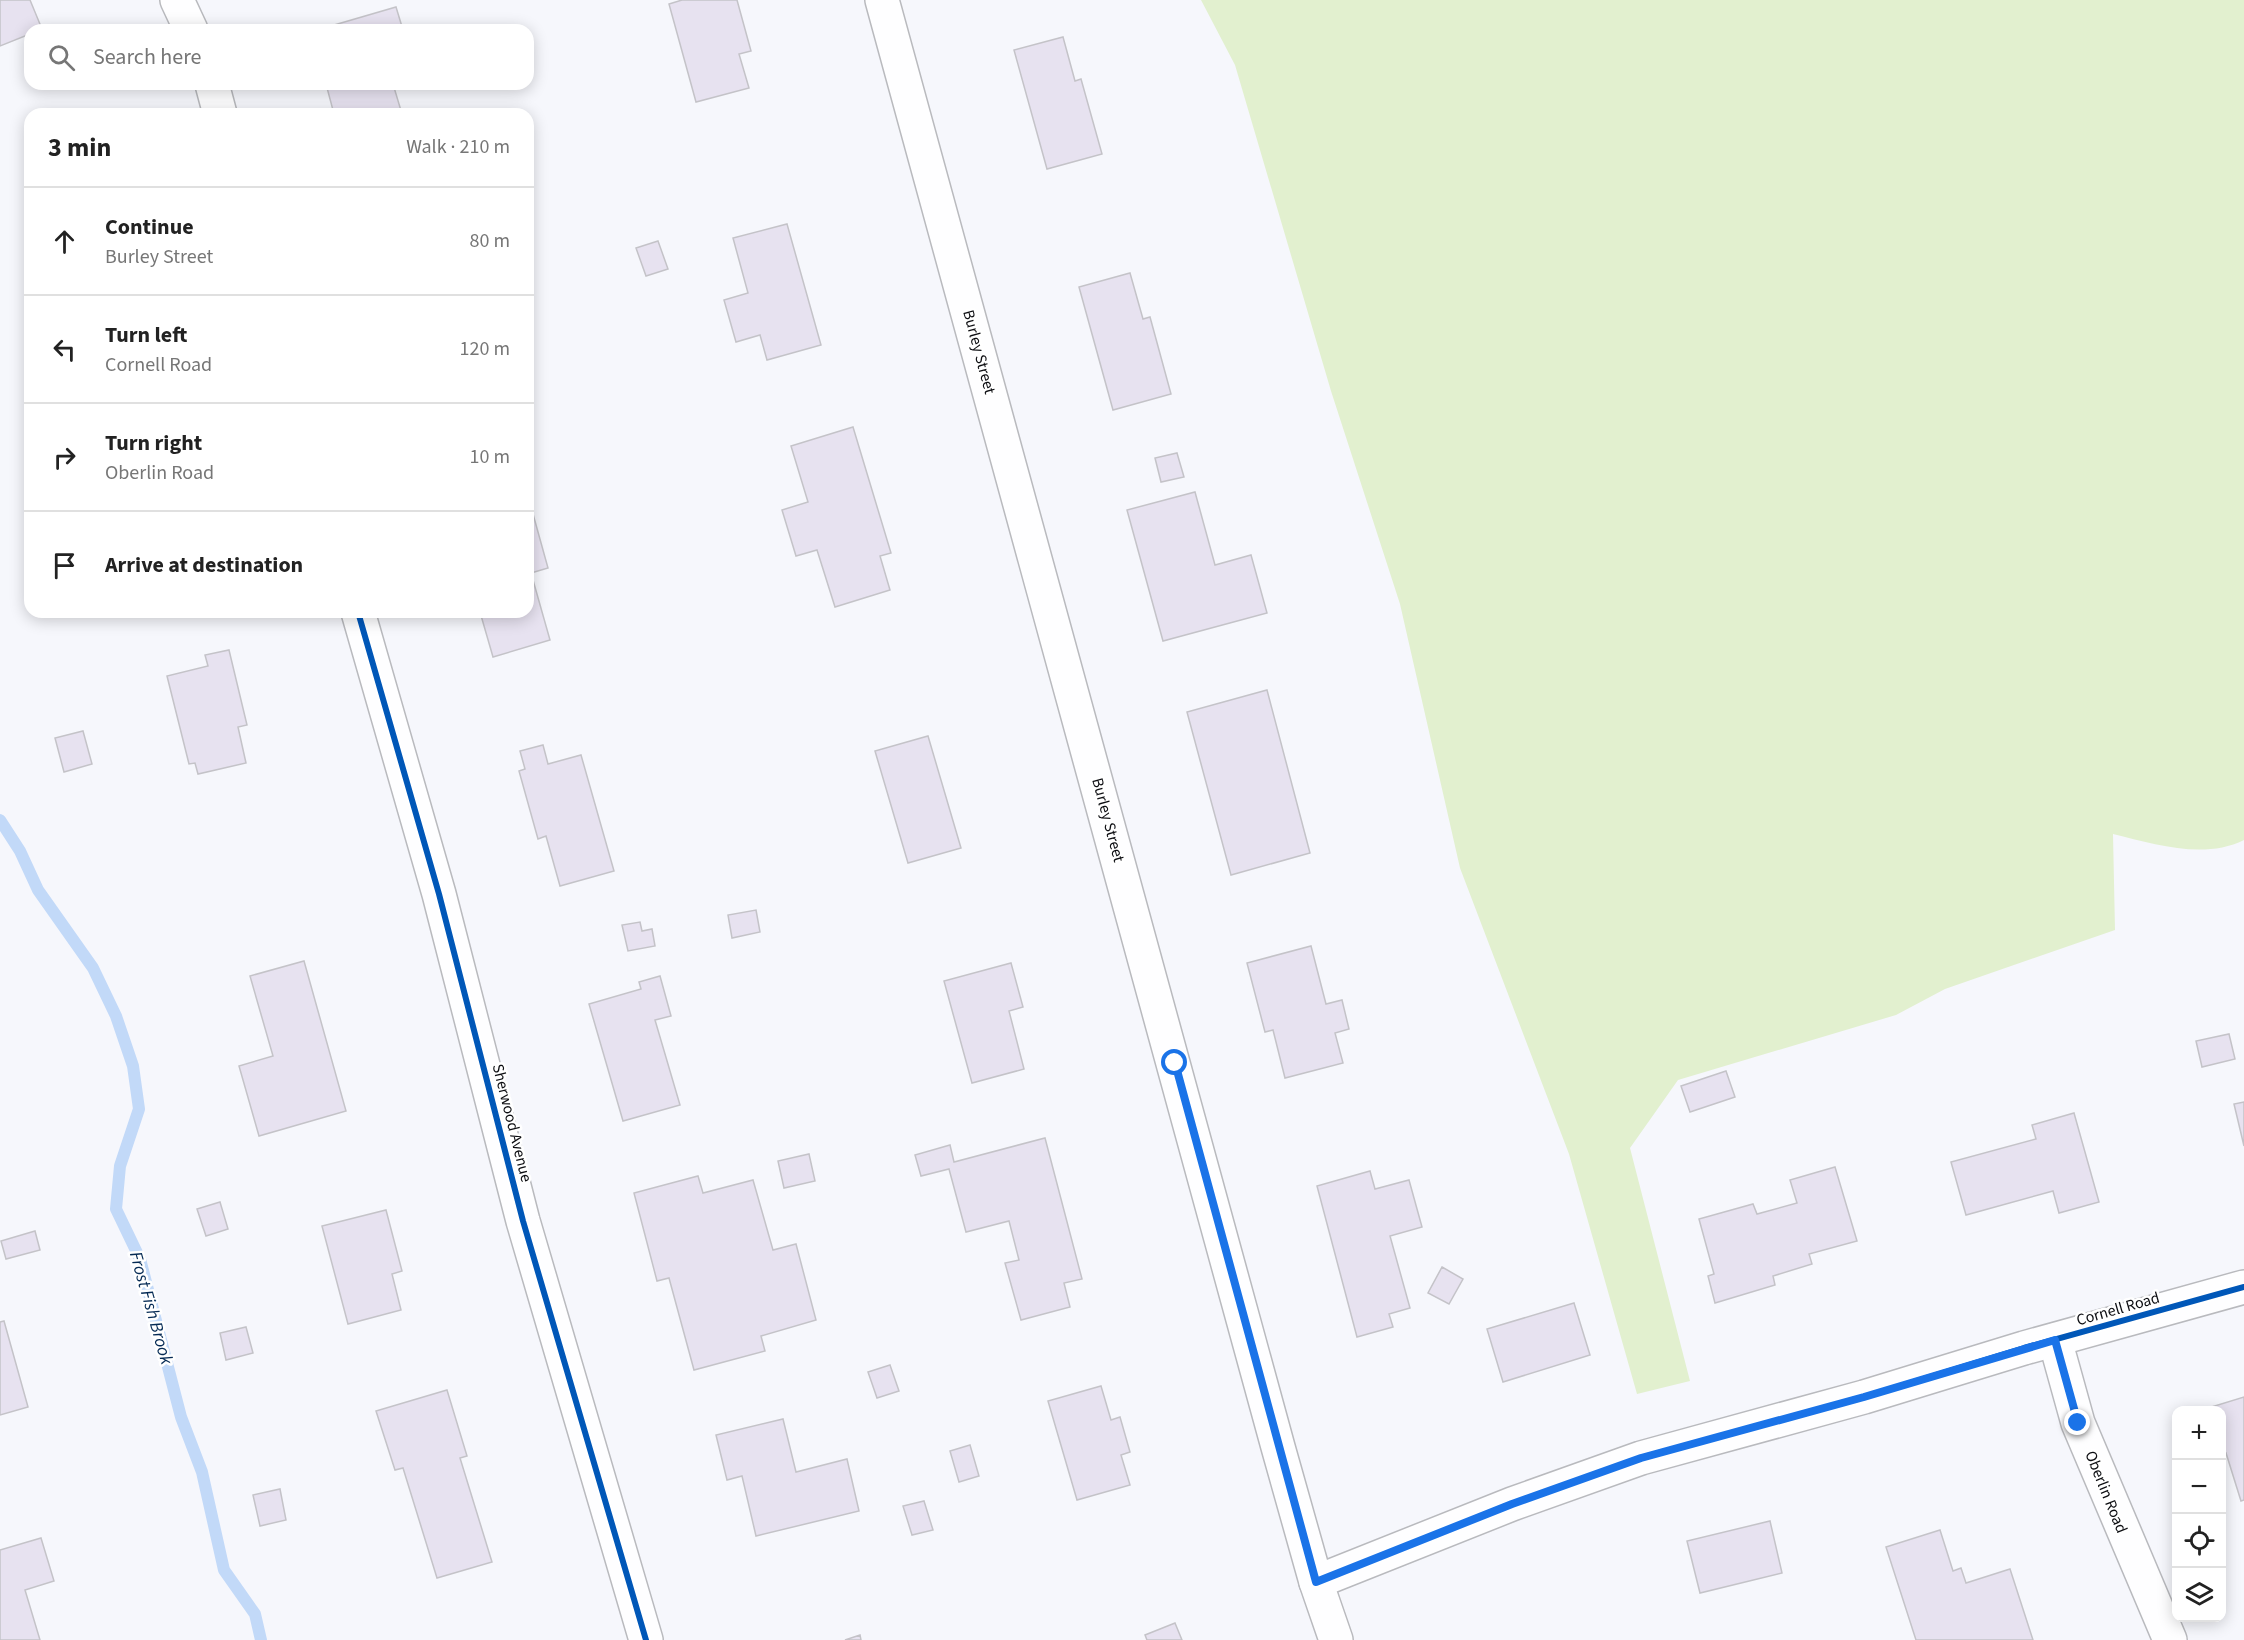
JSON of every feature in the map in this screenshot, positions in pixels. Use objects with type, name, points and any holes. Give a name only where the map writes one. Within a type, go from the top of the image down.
[{"type":"street","points":[[177,0],[188,24]]},
{"type":"street","name":"Burley Street","points":[[882,0],[1316,1582],[1336,1640]]},
{"type":"street","points":[[214,90],[218,108]]},
{"type":"street","name":"Sherwood Avenue","points":[[359,618],[439,894],[523,1221],[646,1640]]},
{"type":"street","name":"Cornell Road","points":[[1316,1582],[1512,1504],[1641,1458],[1864,1397],[2244,1287]]},
{"type":"street","name":"Oberlin Road","points":[[2055,1340],[2078,1423],[2170,1640]]},
{"type":"green space","points":[[1201,0],[2244,0],[2244,840],[2229,846],[2196,850],[2162,846],[2113,834],[2115,930],[1945,989],[1896,1015],[1678,1080],[1630,1148],[1690,1381],[1637,1394],[1569,1154],[1460,868],[1400,604],[1331,391],[1235,65]]},
{"type":"building","points":[[0,0],[30,0],[40,24],[24,24],[24,36],[0,46]]},
{"type":"building","points":[[682,0],[737,0],[751,51],[739,54],[749,88],[696,102],[669,4]]},
{"type":"building","points":[[396,7],[401,24],[338,24]]},
{"type":"building","points":[[1063,37],[1075,81],[1081,79],[1102,154],[1047,169],[1014,50]]},
{"type":"building","points":[[328,90],[395,90],[400,108],[332,108]]},
{"type":"building","points":[[787,224],[821,345],[767,360],[760,335],[736,342],[724,300],[748,293],[733,238]]},
{"type":"building","points":[[658,241],[668,269],[646,276],[636,248]]},
{"type":"building","points":[[1130,273],[1143,319],[1150,317],[1171,394],[1113,410],[1079,287]]},
{"type":"building","points":[[853,427],[891,553],[880,556],[890,590],[835,607],[817,550],[796,556],[782,510],[808,502],[791,446]]},
{"type":"building","points":[[1177,453],[1184,477],[1161,482],[1155,458]]},
{"type":"building","points":[[1195,492],[1215,565],[1251,555],[1267,613],[1163,641],[1127,510]]},
{"type":"building","points":[[534,518],[548,568],[534,572]]},
{"type":"building","points":[[534,584],[550,640],[493,657],[482,618],[534,618]]},
{"type":"building","points":[[229,650],[247,725],[238,727],[246,763],[198,774],[195,763],[189,764],[167,676],[208,666],[205,655]]},
{"type":"building","points":[[1267,690],[1310,853],[1231,875],[1187,712]]},
{"type":"building","points":[[83,731],[92,764],[64,772],[55,738]]},
{"type":"building","points":[[928,736],[961,848],[908,863],[875,751]]},
{"type":"building","points":[[543,745],[548,764],[581,755],[614,871],[560,886],[546,836],[538,839],[519,771],[525,769],[520,751]]},
{"type":"building","points":[[756,910],[760,932],[732,938],[728,915]]},
{"type":"building","points":[[640,922],[642,931],[652,929],[655,946],[628,951],[622,925]]},
{"type":"building","points":[[1311,946],[1326,1004],[1342,1000],[1349,1029],[1335,1033],[1343,1063],[1285,1078],[1273,1030],[1265,1032],[1247,963]]},
{"type":"building","points":[[304,961],[346,1111],[259,1136],[239,1066],[273,1056],[250,976]]},
{"type":"building","points":[[1011,963],[1023,1007],[1009,1011],[1024,1069],[972,1083],[944,981]]},
{"type":"building","points":[[660,976],[671,1016],[655,1020],[680,1105],[623,1121],[589,1004],[641,989],[639,982]]},
{"type":"building","points":[[2229,1034],[2235,1059],[2202,1067],[2196,1041]]},
{"type":"building","points":[[1726,1071],[1735,1097],[1690,1112],[1681,1086]]},
{"type":"building","points":[[2244,1102],[2244,1146],[2234,1104]]},
{"type":"building","points":[[2074,1113],[2099,1202],[2059,1213],[2053,1191],[1966,1215],[1951,1162],[2036,1139],[2032,1125]]},
{"type":"building","points":[[1045,1138],[1082,1279],[1064,1283],[1070,1307],[1021,1320],[1005,1263],[1019,1260],[1009,1221],[966,1232],[949,1169],[921,1176],[915,1155],[950,1145],[954,1162]]},
{"type":"building","points":[[809,1154],[815,1181],[784,1188],[778,1161]]},
{"type":"building","points":[[1835,1167],[1857,1241],[1809,1254],[1812,1264],[1773,1276],[1775,1285],[1715,1303],[1708,1276],[1714,1274],[1699,1219],[1753,1204],[1757,1214],[1797,1203],[1790,1180]]},
{"type":"building","points":[[1370,1171],[1375,1189],[1409,1180],[1422,1227],[1390,1236],[1410,1308],[1389,1314],[1393,1327],[1357,1337],[1317,1186]]},
{"type":"building","points":[[698,1176],[703,1193],[753,1180],[773,1250],[796,1244],[816,1320],[761,1336],[765,1351],[694,1370],[669,1278],[657,1281],[634,1193]]},
{"type":"building","points":[[220,1202],[228,1229],[206,1236],[197,1209]]},
{"type":"building","points":[[386,1210],[402,1271],[392,1274],[401,1310],[348,1324],[322,1226]]},
{"type":"building","points":[[35,1231],[40,1250],[6,1259],[1,1241]]},
{"type":"building","points":[[1442,1267],[1463,1279],[1449,1304],[1428,1293]]},
{"type":"building","points":[[1574,1303],[1590,1355],[1503,1382],[1487,1329]]},
{"type":"building","points":[[4,1321],[28,1407],[0,1415],[0,1322]]},
{"type":"building","points":[[246,1327],[253,1353],[226,1360],[220,1333]]},
{"type":"building","points":[[890,1365],[899,1391],[877,1398],[868,1372]]},
{"type":"building","points":[[1101,1386],[1111,1420],[1120,1417],[1130,1452],[1121,1455],[1130,1485],[1077,1500],[1048,1401]]},
{"type":"building","points":[[447,1390],[467,1456],[460,1458],[492,1562],[437,1578],[403,1468],[395,1470],[376,1411]]},
{"type":"building","points":[[2244,1397],[2244,1500],[2241,1501],[2226,1453],[2226,1406],[2215,1406]]},
{"type":"building","points":[[783,1419],[796,1472],[847,1459],[859,1511],[756,1536],[742,1476],[727,1480],[716,1435]]},
{"type":"building","points":[[970,1445],[979,1476],[959,1482],[950,1451]]},
{"type":"building","points":[[280,1489],[286,1520],[260,1526],[253,1495]]},
{"type":"building","points":[[924,1501],[933,1530],[912,1535],[903,1506]]},
{"type":"building","points":[[1770,1521],[1782,1573],[1700,1593],[1687,1541]]},
{"type":"building","points":[[1940,1530],[1953,1571],[1961,1568],[1966,1583],[2010,1569],[2033,1640],[1916,1640],[1886,1547]]},
{"type":"building","points":[[41,1538],[54,1581],[25,1590],[40,1640],[0,1640],[0,1550]]},
{"type":"building","points":[[1175,1623],[1182,1640],[1147,1640],[1145,1635]]},
{"type":"building","points":[[860,1635],[861,1640],[845,1640]]},
{"type":"waterway","name":"Frost Fish Brook","points":[[0,820],[20,851],[38,890],[93,968],[116,1016],[133,1066],[139,1109],[120,1166],[116,1209],[140,1259],[181,1417],[202,1472],[224,1570],[255,1614],[261,1640]]},
{"type":"cycle path","points":[[360,618],[439,894],[523,1221],[646,1640]]},
{"type":"cycle path","points":[[1316,1582],[1512,1504],[1641,1458],[1864,1397],[2024,1348],[2244,1287]]},
{"type":"route","points":[[1175,1063],[1316,1582],[1512,1504],[1641,1458],[1864,1397],[2055,1340],[2078,1423]]}]
